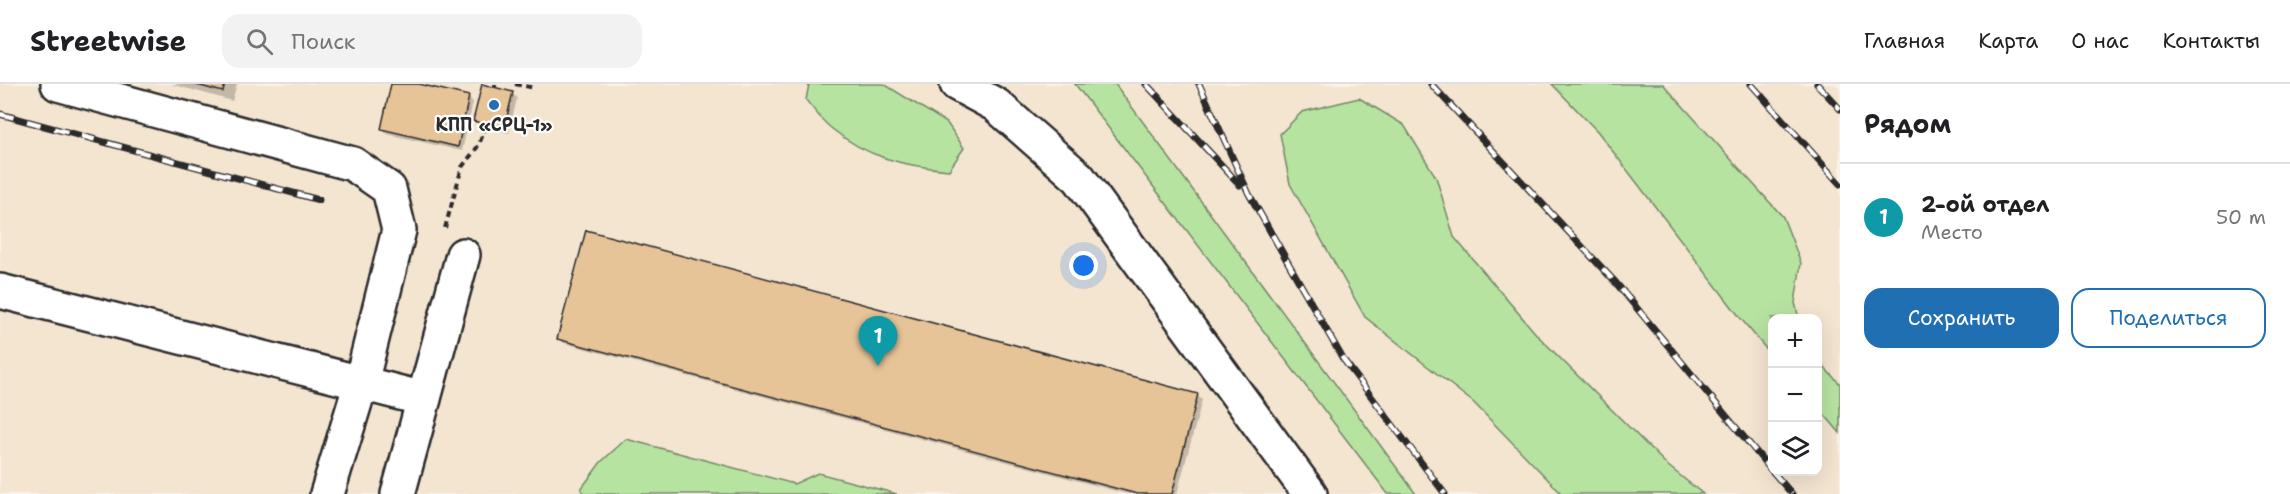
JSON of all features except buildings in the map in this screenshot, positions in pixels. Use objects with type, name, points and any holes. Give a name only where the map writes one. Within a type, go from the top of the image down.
[{"type":"street","points":[[58,84],[353,164],[389,189],[399,230],[361,383],[327,494]]},
{"type":"street","points":[[957,84],[996,105],[1079,178],[1310,494]]},
{"type":"street","points":[[398,494],[463,255]]},
{"type":"street","points":[[0,291],[424,399]]},
{"type":"path","points":[[515,84],[535,88]]},
{"type":"shaded area","points":[[0,84],[1836,84],[1840,88],[1840,494],[0,494]]},
{"type":"green space","points":[[809,84],[884,84],[947,123],[964,148],[949,170],[887,159],[858,147],[821,119],[806,100]]},
{"type":"green space","points":[[1075,84],[1115,84],[1416,494],[1388,494]]},
{"type":"green space","points":[[1552,84],[1663,84],[1783,217],[1801,263],[1795,303],[1798,314],[1768,314],[1768,351],[1742,320],[1598,132]]},
{"type":"green space","points":[[1359,98],[1404,125],[1436,177],[1454,237],[1537,335],[1667,465],[1703,494],[1562,494],[1474,403],[1365,317],[1290,184],[1280,134],[1302,112]]},
{"type":"green space","points":[[1822,365],[1840,384],[1840,433],[1822,412]]},
{"type":"green space","points":[[626,439],[794,484],[818,473],[897,494],[584,494],[581,489],[601,462]]},
{"type":"railway","points":[[1146,84],[1240,185]]},
{"type":"railway","points":[[1199,84],[1249,194],[1343,359],[1445,494]]},
{"type":"railway","points":[[1431,84],[1616,283],[1768,466]]},
{"type":"railway","points":[[1751,84],[1840,184]]},
{"type":"railway","points":[[1817,84],[1840,109]]},
{"type":"railway","points":[[0,114],[319,200]]},
{"type":"railway","points":[[1776,476],[1792,494]]},
{"type":"place","name":"КПП «СРЦ-1»","points":[[494,105]]},
{"type":"place","name":"2-ой отдел","points":[[878,366]]}]
